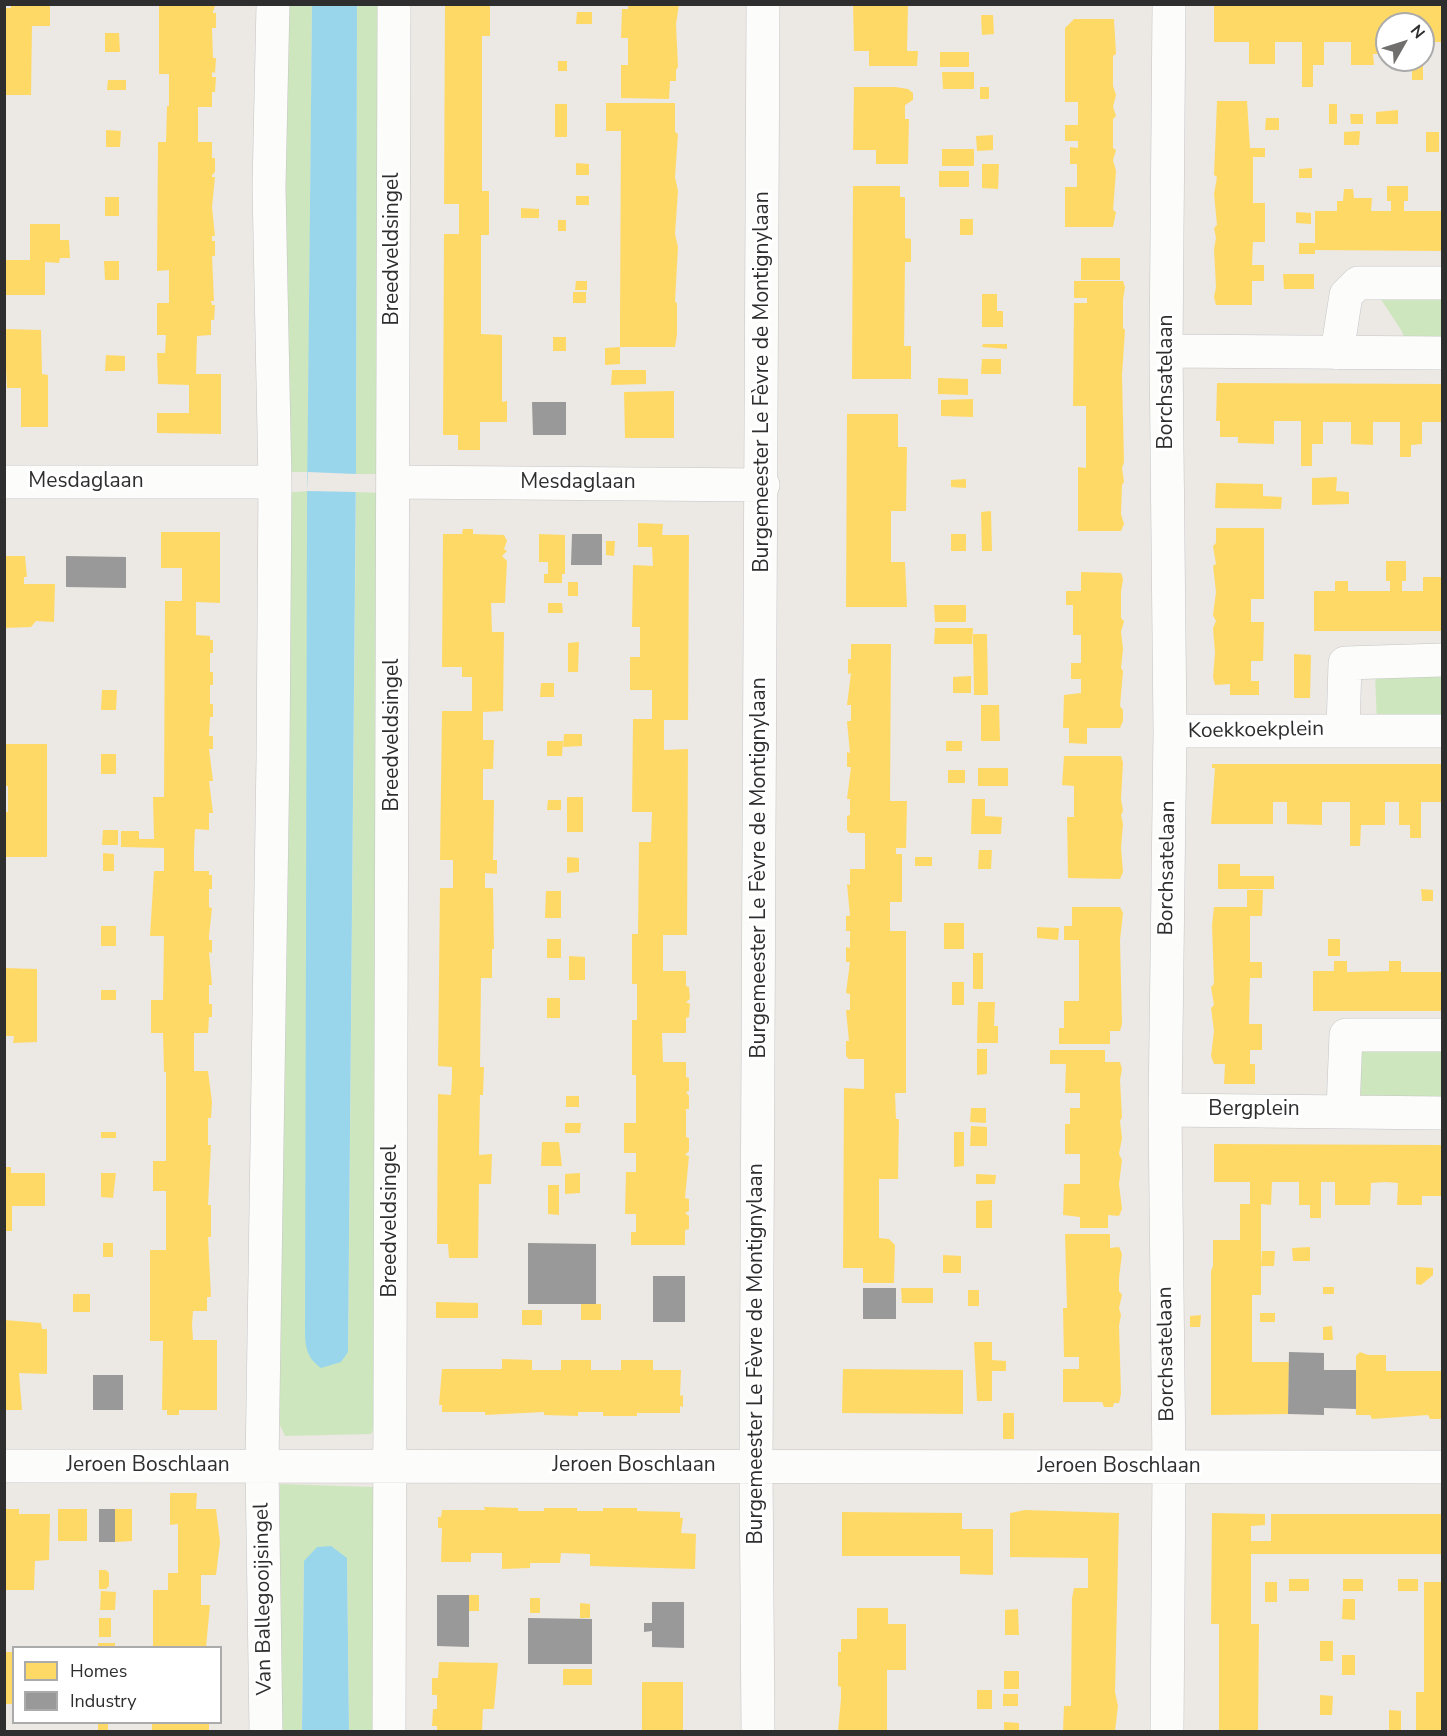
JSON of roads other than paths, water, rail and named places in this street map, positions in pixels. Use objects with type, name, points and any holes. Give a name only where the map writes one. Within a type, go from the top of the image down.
[{"type":"street","points":[[262,1466],[275,482],[269,187],[273,4]]},
{"type":"street","name":"Breedveldsingel","points":[[390,1466],[394,4]]},
{"type":"street","name":"Burgemeester Le Fèvre de Montignylaan","points":[[758,1731],[756,1466],[763,485],[763,4]]},
{"type":"street","name":"Borchsatelaan","points":[[1167,1731],[1169,1467],[1165,1110],[1170,731],[1166,351],[1169,4]]},
{"type":"street","points":[[1337,353],[1346,295],[1358,283],[1443,283]]},
{"type":"street","points":[[1166,351],[1443,353]]},
{"type":"street","name":"Mesdaglaan","points":[[4,482],[275,482]]},
{"type":"street","name":"Mesdaglaan","points":[[393,482],[763,485]]},
{"type":"street","name":"Koekkoekplein","points":[[1343,730],[1346,663],[1443,660]]},
{"type":"street","name":"Koekkoekplein","points":[[1170,731],[1443,730]]},
{"type":"street","points":[[1343,1110],[1346,1035],[1443,1035]]},
{"type":"street","name":"Bergplein","points":[[1165,1110],[1343,1110],[1443,1113]]},
{"type":"street","name":"Jeroen Boschlaan","points":[[4,1466],[1443,1467]]},
{"type":"street","name":"Van Ballegooijsingel","points":[[262,1466],[266,1731]]},
{"type":"street","points":[[388,1731],[390,1466]]},
{"type":"water","points":[[357,4],[356,466],[348,1352],[341,1362],[321,1368],[312,1360],[305,1340],[307,502],[312,5]]},
{"type":"water","points":[[331,1546],[347,1558],[349,1731],[302,1731],[304,1561],[317,1547]]}]
